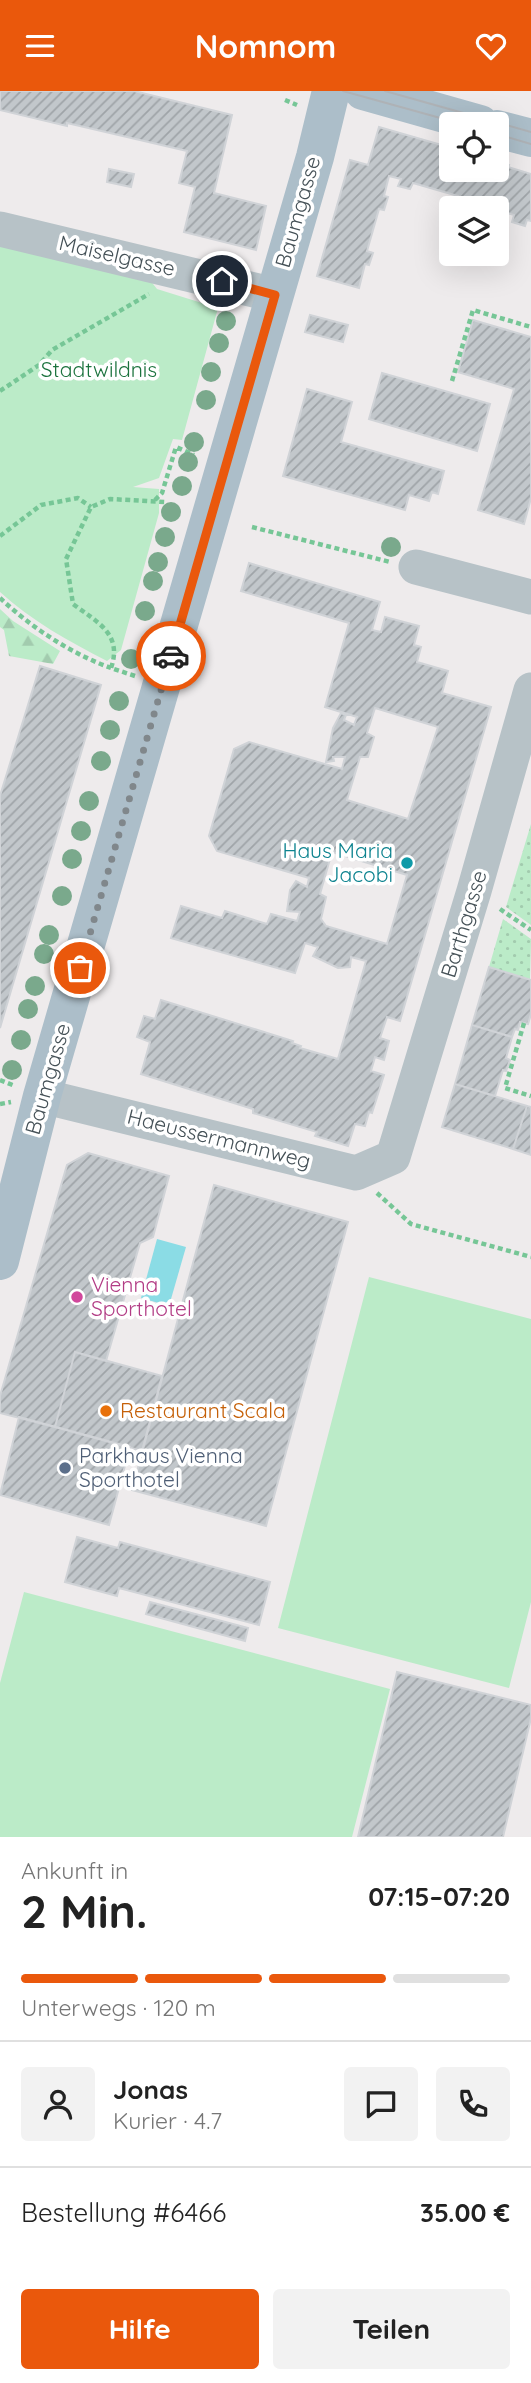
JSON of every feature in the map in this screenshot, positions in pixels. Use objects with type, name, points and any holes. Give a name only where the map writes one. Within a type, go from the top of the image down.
[{"type":"main road","points":[[363,91],[439,112]]},
{"type":"main road","name":"Baumgasse","points":[[0,1261],[42,1096],[324,122],[314,98]]},
{"type":"main road","points":[[509,132],[531,138]]},
{"type":"street","name":"Maiselgasse","points":[[0,229],[275,295]]},
{"type":"street","points":[[416,567],[531,597]]},
{"type":"street","name":"Barthgasse","points":[[356,1173],[393,1157],[474,891],[531,690]]},
{"type":"street","name":"Haeussermannweg","points":[[42,1096],[356,1173]]},
{"type":"path","points":[[285,100],[314,98]]},
{"type":"path","points":[[0,391],[39,365],[52,350],[157,289],[173,269]]},
{"type":"path","points":[[452,381],[473,310],[531,327]]},
{"type":"path","points":[[155,500],[162,493],[177,447],[194,455]]},
{"type":"path","points":[[0,536],[41,505],[78,498],[91,507]]},
{"type":"path","points":[[111,668],[115,656],[110,632],[73,604],[66,559],[91,507],[110,499],[166,502]]},
{"type":"path","points":[[252,527],[416,567]]},
{"type":"path","points":[[0,599],[23,619],[77,654],[162,684]]},
{"type":"path","points":[[500,909],[531,930]]},
{"type":"path","points":[[524,1023],[505,1088],[531,1096]]},
{"type":"path","points":[[356,1173],[411,1224],[531,1257]]},
{"type":"green space","name":"Stadtwildnis","points":[[0,238],[146,275],[157,289],[218,308],[182,440],[173,439],[159,478],[133,487],[159,489],[159,513],[121,650],[107,661],[51,630],[0,592]]},
{"type":"green space","points":[[0,609],[13,621],[60,651],[53,664],[9,656],[4,630],[0,627]]},
{"type":"green space","points":[[531,824],[531,925],[506,907]]},
{"type":"green space","points":[[503,919],[531,939],[530,979],[489,967]]},
{"type":"green space","points":[[369,1277],[531,1319],[531,1602],[509,1688],[278,1628]]},
{"type":"green space","points":[[24,1592],[390,1689],[352,1837],[0,1837],[0,1683]]},
{"type":"water","points":[[157,1239],[186,1247],[169,1306],[141,1298]]},
{"type":"building","points":[[0,91],[134,91],[232,115],[214,193],[266,206],[256,250],[184,232],[195,187],[179,183],[187,151],[0,110]]},
{"type":"building","points":[[379,127],[439,144],[439,182],[509,182],[509,167],[531,174],[531,221],[527,220],[525,226],[512,222],[514,215],[509,213],[509,196],[458,196],[413,183],[410,189],[398,186],[401,179],[389,176],[384,196],[388,197],[384,210],[379,209],[367,251],[373,253],[369,265],[365,264],[359,288],[317,276],[350,160],[368,165]]},
{"type":"building","points":[[109,169],[134,174],[131,187],[107,182]]},
{"type":"building","points":[[310,315],[348,325],[343,342],[305,332]]},
{"type":"building","points":[[473,320],[531,337],[531,498],[524,524],[478,510],[514,389],[458,372]]},
{"type":"building","points":[[382,373],[490,404],[477,451],[369,419]]},
{"type":"building","points":[[307,389],[352,402],[341,442],[444,471],[438,494],[432,492],[429,501],[409,495],[405,510],[283,476]]},
{"type":"building","name":"Haus Maria Jacobi","points":[[249,563],[380,602],[372,630],[381,632],[385,617],[419,626],[414,645],[421,647],[417,662],[448,671],[442,693],[491,707],[400,1021],[387,1017],[380,1038],[389,1041],[384,1060],[375,1057],[371,1071],[384,1075],[372,1113],[369,1112],[365,1126],[355,1124],[348,1146],[315,1136],[317,1132],[253,1113],[253,1109],[141,1074],[150,1042],[137,1037],[144,1016],[155,1019],[161,1000],[293,1041],[292,1043],[301,1046],[300,1048],[338,1059],[366,961],[351,957],[350,967],[338,968],[313,956],[318,947],[305,943],[295,973],[171,938],[181,906],[222,918],[225,911],[267,924],[271,914],[297,921],[300,912],[287,911],[290,890],[296,881],[307,887],[309,878],[217,851],[209,836],[234,749],[249,742],[342,769],[345,757],[333,757],[334,761],[326,762],[333,728],[341,713],[346,715],[344,720],[354,725],[357,717],[325,707],[349,623],[241,591]],"holes":[[[375,708],[438,727],[408,819],[347,800],[360,757],[368,757],[374,737],[367,733]],[[332,852],[407,875],[387,944],[326,926],[321,919],[326,897],[320,894]]]},
{"type":"building","points":[[40,666],[101,685],[0,1028],[0,796]]},
{"type":"building","points":[[489,967],[531,980],[531,1014],[528,1024],[520,1022],[512,1037],[472,1025]]},
{"type":"building","points":[[472,1025],[512,1037],[506,1058],[510,1060],[506,1071],[503,1070],[495,1096],[455,1084]]},
{"type":"building","points":[[455,1084],[527,1106],[513,1149],[442,1127]]},
{"type":"building","points":[[527,1106],[531,1107],[531,1155],[513,1149]]},
{"type":"building","name":"Vienna Sporthotel","points":[[88,1153],[169,1176],[153,1237],[140,1243],[106,1361],[75,1352],[55,1427],[0,1413],[0,1396],[67,1165]]},
{"type":"building","points":[[214,1185],[348,1222],[266,1526],[132,1490]]},
{"type":"building","name":"Restaurant Scala","points":[[75,1352],[162,1376],[142,1451],[55,1427]]},
{"type":"building","name":"Parkhaus Vienna Sporthotel","points":[[19,1417],[130,1447],[109,1525],[0,1495]]},
{"type":"building","points":[[77,1537],[118,1548],[120,1542],[270,1582],[259,1625],[119,1588],[117,1596],[65,1582]]},
{"type":"building","points":[[150,1602],[248,1628],[245,1641],[146,1614]]},
{"type":"building","points":[[397,1672],[531,1705],[531,1718],[503,1837],[358,1837]]},
{"type":"tram line","points":[[343,91],[439,118]]},
{"type":"tram line","points":[[385,91],[531,132]]},
{"type":"tram line","points":[[509,138],[531,144]]},
{"type":"way so far","points":[[80,968],[171,656]]},
{"type":"place","name":"Haus Maria Jacobi","points":[[407,863]]},
{"type":"place","name":"Vienna Sporthotel","points":[[77,1297]]},
{"type":"place","name":"Restaurant Scala","points":[[106,1411]]},
{"type":"place","name":"Parkhaus Vienna Sporthotel","points":[[65,1468]]},
{"type":"route","points":[[171,656],[275,295],[222,281]]}]
